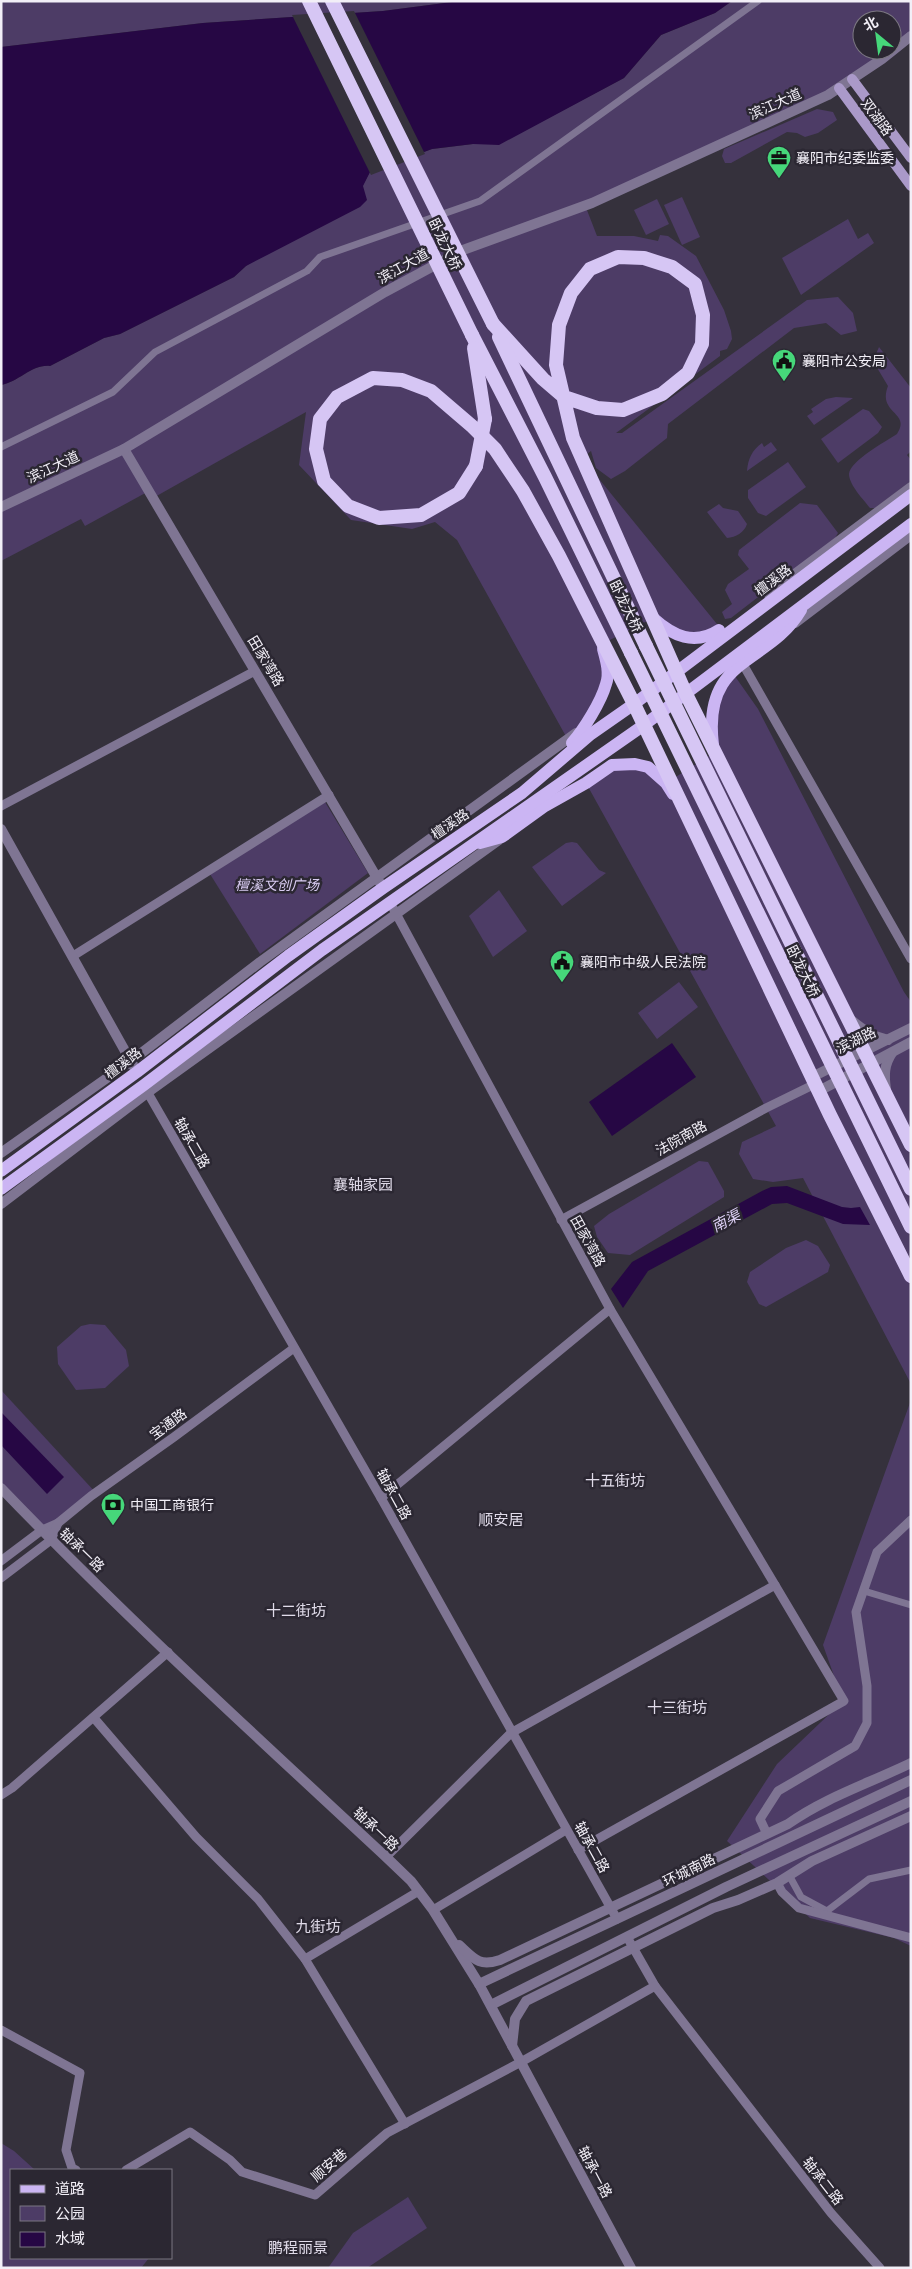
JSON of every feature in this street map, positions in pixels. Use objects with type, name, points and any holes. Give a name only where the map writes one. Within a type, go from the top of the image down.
[{"type":"highway","name":"卧龙大桥","points":[[309,1],[472,335],[545,477],[911,1227]]},
{"type":"highway","name":"卧龙大桥","points":[[332,1],[493,324],[694,744],[911,1189]]},
{"type":"highway","points":[[493,324],[543,379],[557,391],[564,397],[597,408],[624,410],[662,394],[688,373],[702,344],[703,315],[694,284],[672,267],[644,258],[618,257],[590,269],[571,293],[559,325],[556,364],[562,392],[564,401],[573,438],[686,694],[911,1145]]},
{"type":"highway","points":[[472,335],[485,419],[483,428],[482,438],[476,466],[458,492],[421,515],[379,518],[348,506],[324,481],[316,450],[320,419],[337,397],[373,378],[402,380],[431,391],[479,432],[484,438],[495,449],[532,508],[634,704],[815,1084],[911,1276]]},
{"type":"main road","name":"双湖路","points":[[852,79],[911,158]]},
{"type":"main road","name":"双湖路","points":[[839,88],[911,186]]},
{"type":"main road","name":"檀溪路","points":[[1,1171],[134,1066],[288,956],[380,883],[530,787],[591,734],[634,704],[911,495]]},
{"type":"main road","points":[[714,752],[711,728],[714,704],[720,687],[740,659],[803,605],[911,524]]},
{"type":"main road","points":[[653,618],[665,628],[680,635],[694,639],[707,638],[768,594],[790,586]]},
{"type":"main road","points":[[1,1189],[146,1089],[316,955],[393,908],[473,845],[686,694],[792,625],[803,605]]},
{"type":"main road","points":[[530,787],[587,725],[606,684],[608,670],[602,644]]},
{"type":"main road","points":[[473,845],[502,837],[545,806],[586,783],[612,765],[635,764],[648,767],[666,783],[685,810]]},
{"type":"street","points":[[1,447],[113,392],[155,352],[304,272],[320,257],[480,201],[758,1]]},
{"type":"street","name":"滨江大道","points":[[1,507],[124,449],[391,288],[463,250],[592,203],[828,96],[882,59],[911,36]]},
{"type":"street","name":"田家湾路","points":[[124,449],[330,795],[380,883]]},
{"type":"street","points":[[768,594],[911,486]]},
{"type":"street","points":[[792,625],[911,535]]},
{"type":"street","points":[[740,659],[911,959]]},
{"type":"street","points":[[1,806],[255,671]]},
{"type":"street","points":[[380,883],[587,725]]},
{"type":"street","points":[[73,956],[330,795]]},
{"type":"street","points":[[1,829],[134,1066],[1,1153]]},
{"type":"street","points":[[393,908],[502,837]]},
{"type":"street","name":"田家湾路","points":[[393,908],[610,1309],[844,1701],[578,1850]]},
{"type":"street","points":[[846,1016],[866,1032],[877,1038],[888,1040]]},
{"type":"street","name":"滨湖路","points":[[815,1084],[868,1058],[888,1040],[911,1028]]},
{"type":"street","name":"滨湖路","points":[[815,1084],[868,1058],[892,1052],[911,1042]]},
{"type":"street","points":[[886,1095],[884,1072],[886,1061],[892,1052]]},
{"type":"street","name":"法院南路","points":[[561,1220],[766,1108],[815,1084]]},
{"type":"street","points":[[1,1204],[146,1089]]},
{"type":"street","name":"轴承二路","points":[[146,1089],[380,1498],[617,1919]]},
{"type":"street","points":[[380,1498],[610,1309]]},
{"type":"street","name":"宝通路","points":[[1,1561],[42,1530],[58,1523],[91,1496],[294,1348]]},
{"type":"street","name":"轴承一路","points":[[1,1488],[51,1540],[386,1857],[419,1892],[433,1910],[491,2005],[631,2268]]},
{"type":"street","points":[[768,1834],[760,1819],[778,1791],[855,1746],[867,1723],[867,1686],[856,1612],[877,1552],[911,1520]]},
{"type":"street","name":"宝通路","points":[[51,1540],[58,1523]]},
{"type":"street","points":[[1,1578],[51,1540]]},
{"type":"street","points":[[386,1857],[511,1733],[775,1585]]},
{"type":"street","points":[[864,1592],[911,1605]]},
{"type":"street","points":[[1,1795],[94,1718],[168,1652]]},
{"type":"street","points":[[94,1718],[196,1837],[258,1899],[306,1959],[405,2124]]},
{"type":"street","points":[[450,1937],[476,1961],[489,1963],[768,1834],[788,1824],[807,1810],[911,1763]]},
{"type":"street","name":"环城南路","points":[[479,1984],[911,1780]]},
{"type":"street","points":[[491,2005],[726,1887],[911,1801]]},
{"type":"street","points":[[512,2046],[516,2019],[526,2001],[634,1949],[713,1908],[738,1900],[777,1883],[812,1861],[911,1816]]},
{"type":"street","points":[[433,1910],[566,1830]]},
{"type":"street","points":[[789,1876],[801,1897],[827,1911],[869,1879],[911,1870]]},
{"type":"street","points":[[777,1883],[782,1892],[799,1908],[911,1938]]},
{"type":"street","points":[[306,1959],[419,1892]]},
{"type":"street","name":"轴承二路","points":[[627,1937],[655,1986],[830,2212],[880,2268]]},
{"type":"street","name":"顺安巷","points":[[128,2169],[190,2132],[230,2160],[242,2172],[315,2195],[387,2133],[521,2062],[655,1986]]},
{"type":"street","points":[[1,2030],[80,2073],[66,2150],[74,2169]]},
{"type":"green space","points":[[1,1],[460,1],[383,11],[203,23],[1,47]]},
{"type":"green space","points":[[732,1],[911,1],[911,33],[902,40],[902,10],[852,10],[852,60],[876,60],[839,88],[585,205],[597,236],[634,236],[658,241],[660,235],[668,236],[696,256],[724,310],[731,331],[732,339],[727,349],[720,351],[720,356],[616,433],[622,433],[807,300],[838,297],[853,313],[857,331],[841,335],[826,323],[794,328],[668,424],[667,438],[625,471],[611,479],[596,468],[591,451],[582,458],[721,629],[694,639],[653,618],[602,644],[606,685],[568,740],[457,540],[435,522],[412,529],[351,520],[299,465],[306,412],[153,498],[149,491],[85,526],[81,519],[1,561],[1,385],[31,370],[50,366],[104,338],[120,334],[234,277],[246,266],[362,186],[370,172],[432,149],[473,144],[499,144],[624,78],[661,35],[715,13]]},
{"type":"green space","points":[[817,109],[833,112],[837,120],[818,133],[805,137],[797,133],[787,132],[731,163],[725,163],[722,156],[724,149]]},
{"type":"green space","points":[[682,197],[700,237],[682,245],[664,205]]},
{"type":"green space","points":[[657,199],[669,224],[646,235],[634,210]]},
{"type":"green space","points":[[848,219],[858,239],[868,233],[874,243],[801,295],[782,258]]},
{"type":"green space","points":[[879,347],[911,388],[911,451],[907,455],[911,460],[911,481],[875,508],[870,508],[851,483],[849,474],[855,463],[897,434],[900,427],[898,417],[887,402],[888,386],[873,361]]},
{"type":"green space","points":[[836,397],[853,398],[814,425],[807,416],[813,412],[811,409],[826,399]]},
{"type":"green space","points":[[863,409],[869,411],[882,427],[878,433],[838,463],[821,439]]},
{"type":"green space","points":[[771,442],[777,450],[747,471],[753,452],[762,443],[764,447]]},
{"type":"green space","points":[[788,462],[806,487],[766,516],[758,513],[748,498],[748,490]]},
{"type":"green space","points":[[800,503],[817,505],[838,533],[835,538],[731,618],[725,619],[722,612],[732,604],[725,590],[728,584],[749,569],[738,555],[739,550]]},
{"type":"green space","points":[[719,504],[723,508],[738,511],[747,524],[744,530],[734,537],[727,538],[707,512]]},
{"type":"green space","points":[[732,672],[758,709],[904,992],[911,1002],[911,1384],[803,1178],[773,1182],[753,1179],[739,1154],[742,1142],[776,1126],[586,783],[612,765],[635,764],[666,783],[714,753],[711,728]]},
{"type":"green space","name":"檀溪文创广场","points":[[325,802],[368,873],[260,954],[210,874]]},
{"type":"green space","points":[[566,843],[577,843],[599,870],[606,873],[562,906],[532,867]]},
{"type":"green space","points":[[499,890],[527,931],[493,957],[469,916]]},
{"type":"green space","points":[[679,982],[698,1007],[657,1039],[638,1013]]},
{"type":"green space","points":[[699,1161],[708,1162],[724,1191],[724,1197],[630,1255],[608,1253],[597,1237],[594,1226],[609,1214]]},
{"type":"green space","points":[[806,1240],[818,1246],[830,1265],[828,1272],[766,1307],[759,1304],[747,1282],[750,1272],[786,1248]]},
{"type":"green space","points":[[90,1324],[105,1325],[126,1350],[129,1366],[105,1388],[76,1390],[58,1364],[57,1347],[81,1326]]},
{"type":"green space","points":[[1,1390],[96,1493],[42,1530],[1,1488]]},
{"type":"green space","points":[[911,1400],[911,1946],[894,1938],[810,1918],[727,1841],[777,1764],[843,1701],[823,1645]]},
{"type":"green space","points":[[1,2143],[14,2151],[34,2169],[10,2169],[10,2259],[148,2259],[141,2268],[1,2268]]},
{"type":"green space","points":[[408,2197],[427,2228],[367,2268],[328,2268],[353,2233]]},
{"type":"water","points":[[460,1],[732,1],[715,13],[661,35],[624,78],[499,145],[473,144],[432,149],[370,172],[363,186],[367,200],[360,207],[246,266],[234,277],[120,334],[104,338],[50,366],[31,370],[1,385],[1,47],[203,23],[383,11]]},
{"type":"water","points":[[672,1043],[696,1077],[612,1136],[589,1102]]},
{"type":"water","name":"南渠","points":[[787,1186],[842,1207],[860,1207],[870,1225],[843,1224],[787,1203],[772,1204],[648,1271],[623,1308],[611,1289],[632,1262],[762,1191],[771,1187]]},
{"type":"water","points":[[1,1412],[64,1477],[47,1494],[1,1445]]},
{"type":"pier","points":[[354,11],[425,154],[371,175],[292,15]]},
{"type":"place","name":"襄阳市纪委监委","points":[[779,179]]},
{"type":"place","name":"襄阳市公安局","points":[[784,382]]},
{"type":"place","name":"襄阳市中级人民法院","points":[[562,983]]},
{"type":"place","name":"中国工商银行","points":[[113,1526]]},
{"type":"district","name":"襄轴家园","points":[[363,1185]]},
{"type":"district","name":"十五街坊","points":[[615,1481]]},
{"type":"district","name":"顺安居","points":[[501,1520]]},
{"type":"district","name":"十二街坊","points":[[296,1611]]},
{"type":"district","name":"十三街坊","points":[[677,1708]]},
{"type":"district","name":"九街坊","points":[[318,1927]]},
{"type":"district","name":"鹏程丽景","points":[[298,2248]]}]
